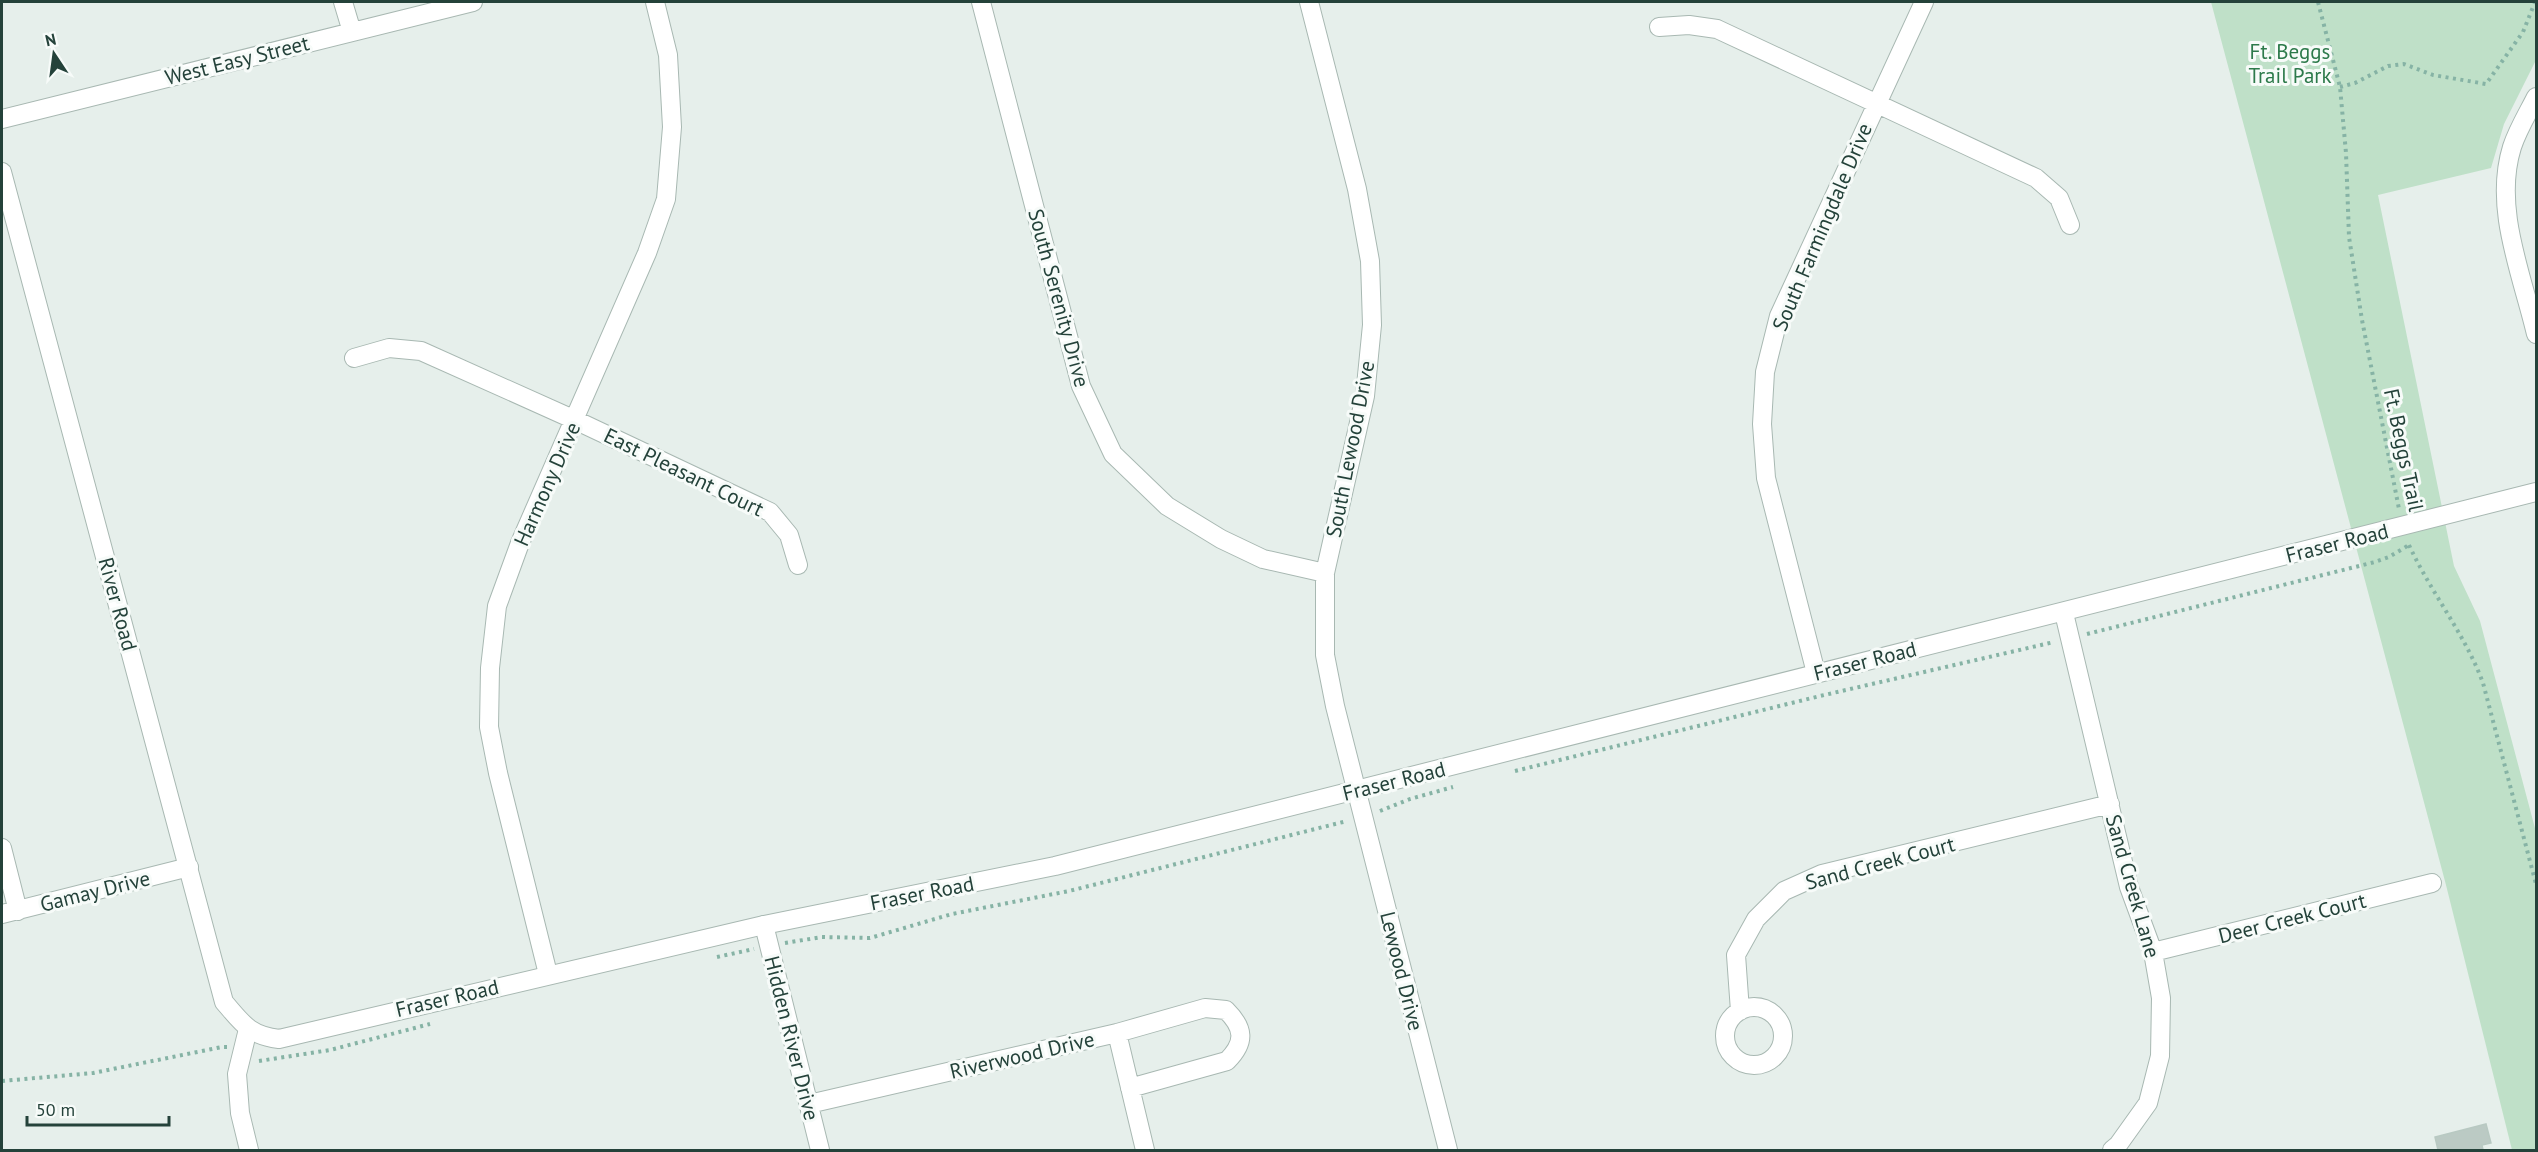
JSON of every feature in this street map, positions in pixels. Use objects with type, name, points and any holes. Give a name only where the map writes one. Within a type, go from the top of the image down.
[{"type":"street","points":[[343,2],[352,32]]},
{"type":"street","name":"West Easy Street","points":[[2,119],[473,2]]},
{"type":"street","name":"Harmony Drive","points":[[548,974],[493,750],[489,727],[490,668],[497,606],[520,543],[647,253],[666,199],[672,127],[668,55],[655,2]]},
{"type":"street","name":"South Serenity Drive","points":[[981,2],[1081,386],[1113,454],[1167,506],[1221,539],[1263,559],[1325,573]]},
{"type":"street","name":"South Lewood Drive","points":[[1309,2],[1357,189],[1370,261],[1372,325],[1365,396],[1325,573],[1325,655],[1356,791]]},
{"type":"street","name":"South Farmingdale Drive","points":[[1816,673],[1766,478],[1762,424],[1765,372],[1779,316],[1924,2]]},
{"type":"street","points":[[1659,27],[1689,25],[1717,29],[2036,178],[2059,198],[2070,225]]},
{"type":"street","points":[[2536,97],[2512,148],[2505,192],[2506,217],[2530,276],[2536,334]]},
{"type":"street","name":"River Road","points":[[2,172],[224,1002],[248,1029]]},
{"type":"street","name":"East Pleasant Court","points":[[354,358],[389,348],[421,351],[575,420],[770,512],[789,535],[798,565]]},
{"type":"street","name":"Fraser Road","points":[[248,1029],[262,1036],[279,1039],[764,925],[1055,866],[2536,492]]},
{"type":"street","name":"Sand Creek Lane","points":[[2064,613],[2129,887],[2153,952],[2161,998],[2160,1056],[2148,1103],[2112,1150]]},
{"type":"street","name":"Lewood Drive","points":[[1356,791],[1448,1150]]},
{"type":"street","name":"Sand Creek Court","points":[[1740,1011],[1736,954],[1756,919],[1784,891],[1821,874],[2110,804]]},
{"type":"street","points":[[2,848],[10,913]]},
{"type":"street","name":"Gamay Drive","points":[[10,913],[189,867]]},
{"type":"street","name":"Deer Creek Court","points":[[2153,952],[2432,883]]},
{"type":"street","name":"Hidden River Drive","points":[[764,925],[820,1150]]},
{"type":"street","points":[[1116,1033],[1205,1008],[1226,1010],[1237,1022],[1241,1038],[1238,1051],[1227,1061],[1130,1088]]},
{"type":"street","points":[[248,1029],[237,1074],[240,1113],[249,1150]]},
{"type":"street","name":"Riverwood Drive","points":[[809,1104],[1116,1033],[1145,1150]]},
{"type":"path","name":"Ft. Beggs Trail","points":[[2318,2],[2340,87],[2346,153],[2349,237],[2362,320],[2397,502],[2409,545],[2426,582],[2472,654],[2480,673],[2536,884]]},
{"type":"path","points":[[2340,87],[2355,83],[2388,66],[2404,64],[2433,75],[2486,84],[2523,32],[2535,2]]},
{"type":"green space","name":"Ft. Beggs Trail Park","points":[[2211,2],[2536,2],[2536,60],[2504,124],[2491,168],[2378,195],[2454,566],[2480,621],[2536,832],[2536,1150],[2512,1150],[2446,885]]},
{"type":"building","points":[[2486,1124],[2491,1143],[2482,1145],[2483,1150],[2438,1150],[2435,1137]]}]
